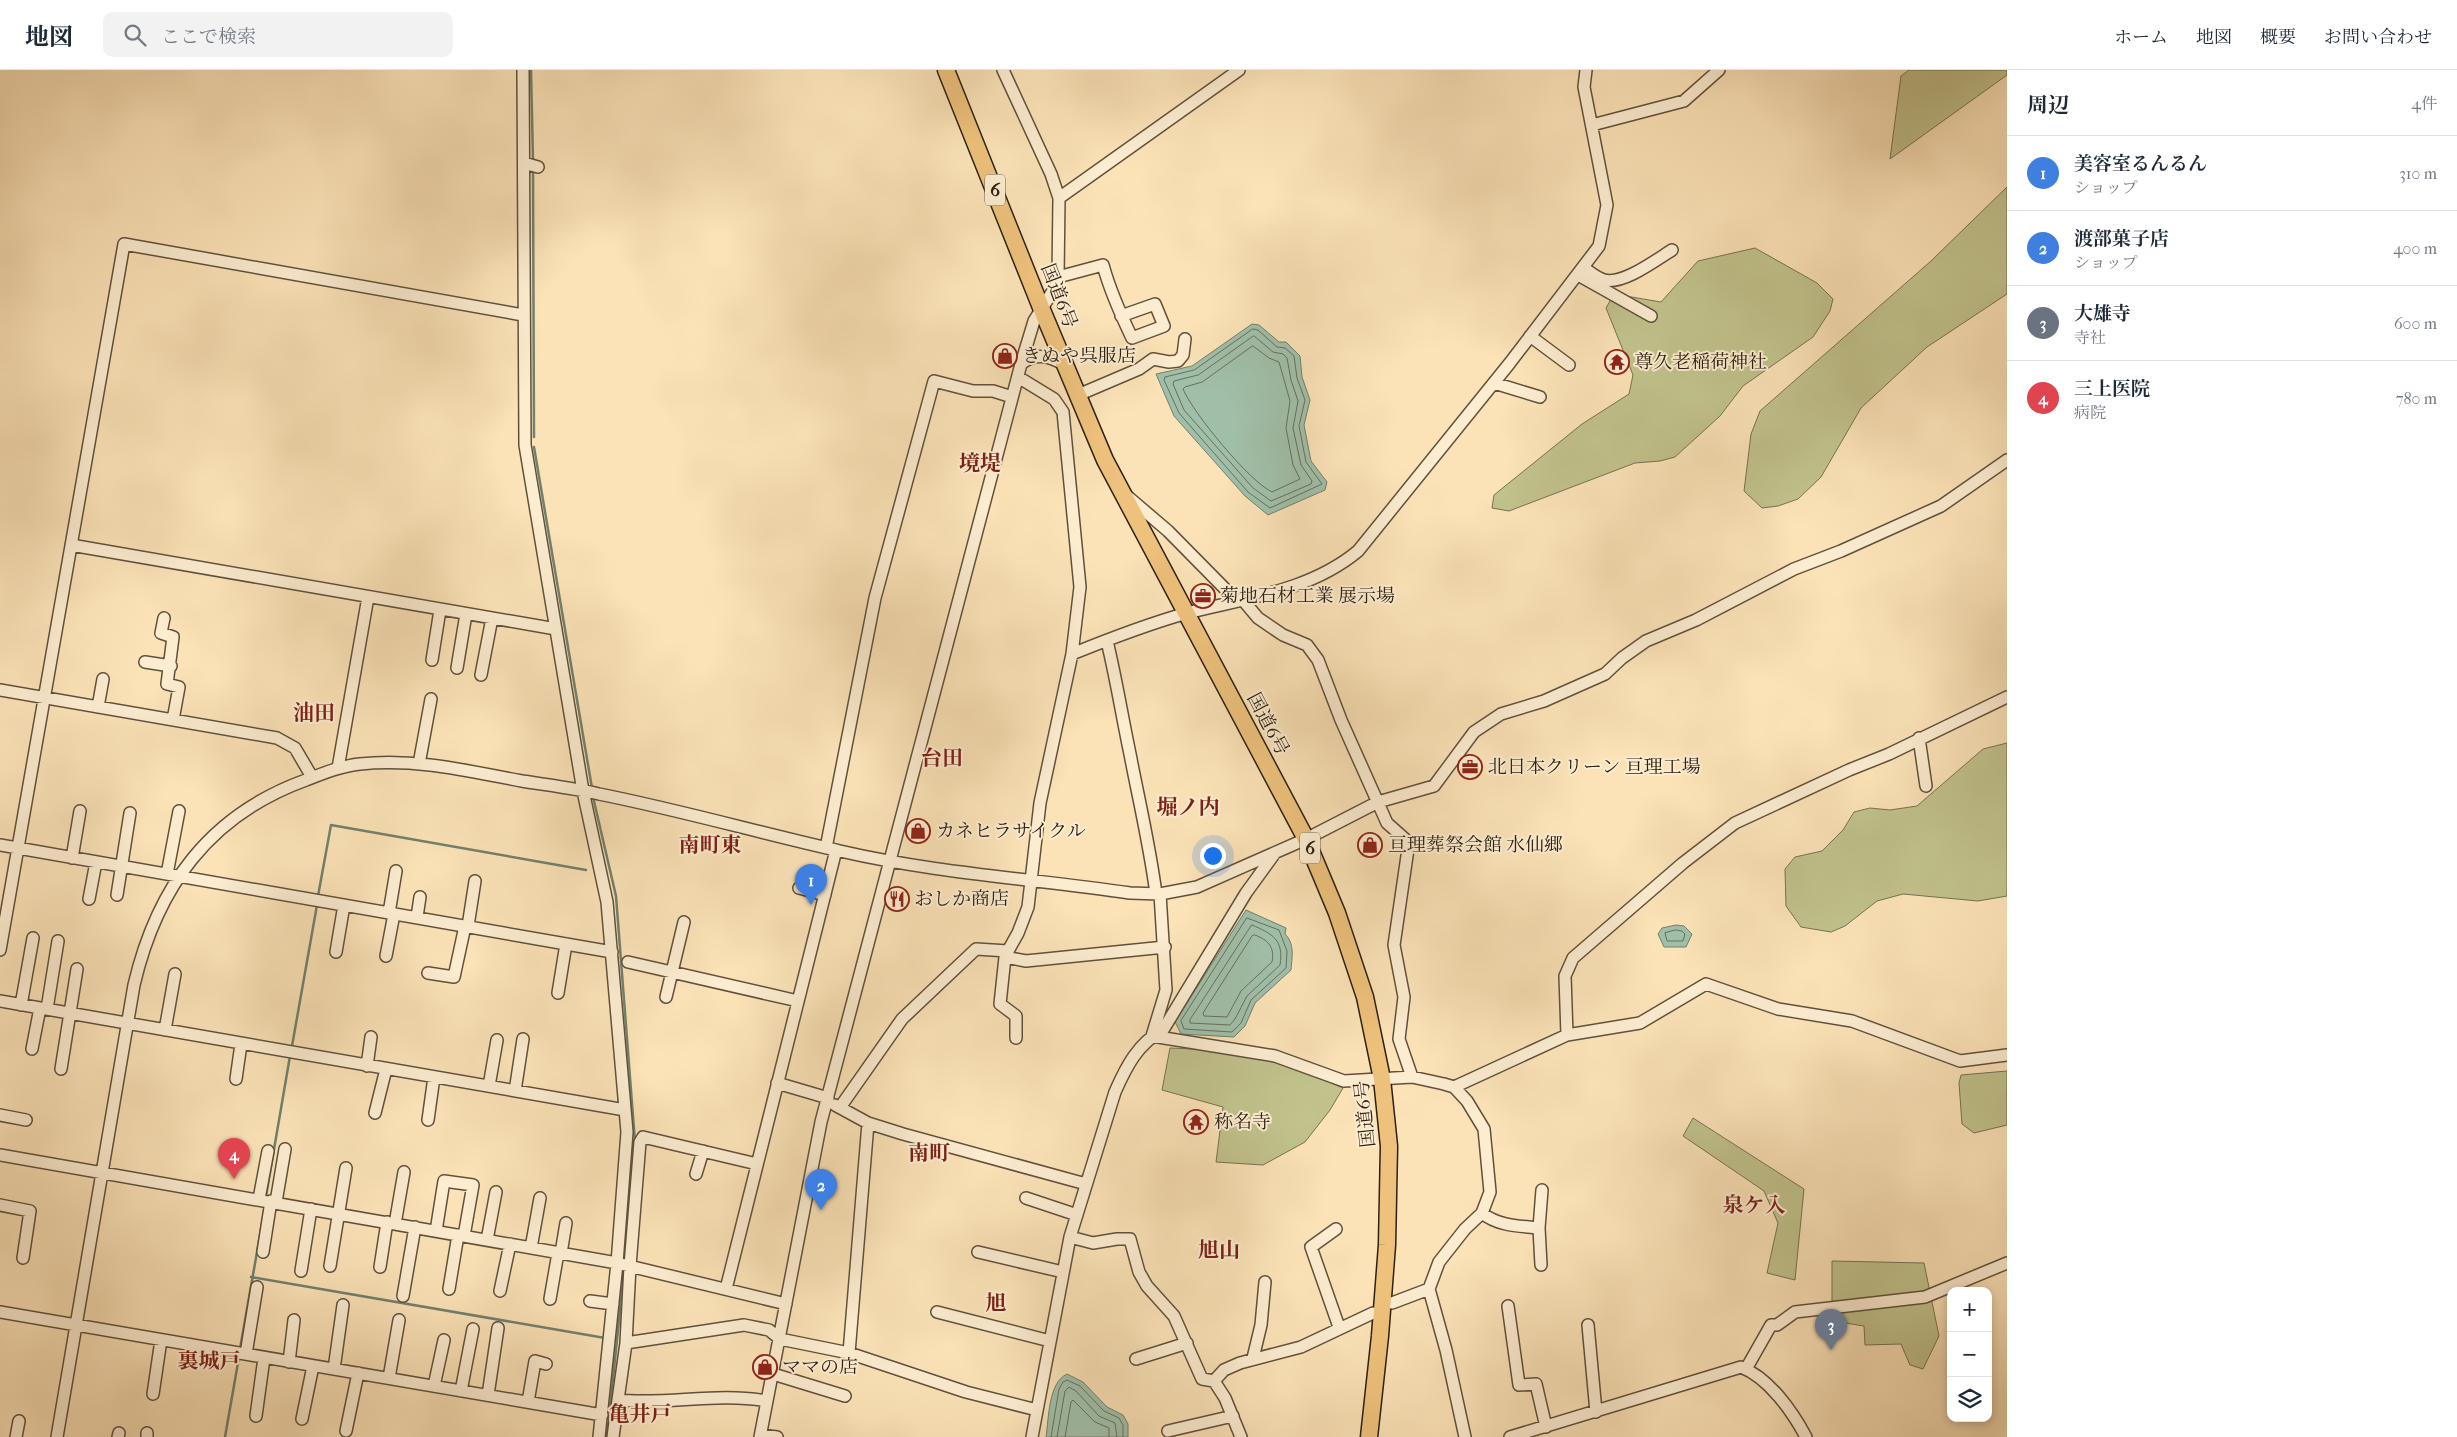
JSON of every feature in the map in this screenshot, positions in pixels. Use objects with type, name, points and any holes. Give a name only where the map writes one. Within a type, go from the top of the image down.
[{"type":"highway","name":"国道6号","points":[[946,70],[1042,310],[1105,460],[1306,840],[1337,913],[1365,997],[1382,1079],[1389,1146],[1387,1245],[1370,1437]]},
{"type":"street","points":[[523,70],[525,445],[582,791],[607,902],[625,1110],[626,1158],[599,1437]]},
{"type":"street","points":[[777,1437],[761,1436],[827,1100],[1021,364],[1034,321],[1056,286],[1058,277],[1059,198],[1051,174],[1003,70]]},
{"type":"street","points":[[1059,198],[1239,70]]},
{"type":"street","points":[[1072,654],[1187,613],[1306,583],[1342,564],[1358,551],[1494,383],[1599,246],[1607,205],[1584,87],[1586,70]]},
{"type":"street","points":[[1592,124],[1684,101],[1720,70]]},
{"type":"street","points":[[524,163],[538,167]]},
{"type":"street","points":[[0,950],[124,244],[523,315]]},
{"type":"street","points":[[1581,271],[1603,280],[1613,281],[1625,278],[1672,250]]},
{"type":"street","points":[[1058,277],[1103,265],[1112,297],[1121,316]]},
{"type":"street","points":[[1581,271],[1651,316]]},
{"type":"street","points":[[1530,336],[1569,365]]},
{"type":"street","points":[[1078,396],[1138,369],[1153,359],[1178,360],[1183,355],[1185,339]]},
{"type":"street","points":[[1021,364],[1037,356],[1050,357],[1065,365]]},
{"type":"street","points":[[1016,1038],[1016,1016],[1000,1004],[1007,954],[1028,907],[1040,802],[1072,654],[1080,587],[1063,412],[1054,399],[1018,377]]},
{"type":"street","points":[[726,1288],[825,895],[831,849],[875,598],[934,382],[973,391],[993,391],[1012,397]]},
{"type":"street","points":[[1494,383],[1540,397]]},
{"type":"street","points":[[173,875],[232,818],[276,790],[338,768],[397,762],[435,765],[582,791],[890,862],[1130,893],[1158,894],[1197,887],[1306,840],[1378,802],[1434,786],[1474,732],[1501,714],[1544,701],[1605,674],[1622,658],[1646,641],[1696,620],[1794,568],[1841,551],[1941,506],[2007,460]]},
{"type":"street","points":[[1122,492],[1168,531],[1258,618],[1283,635],[1307,645],[1318,660],[1341,720],[1387,823],[1405,839],[1408,849],[1394,945],[1404,997],[1399,1039],[1412,1077]]},
{"type":"street","points":[[71,545],[556,629]]},
{"type":"street","points":[[338,768],[368,597]]},
{"type":"street","points":[[432,660],[440,610]]},
{"type":"street","points":[[457,668],[466,614]]},
{"type":"street","points":[[164,618],[161,633],[172,637],[171,666],[167,684],[179,686],[173,720]]},
{"type":"street","points":[[481,675],[492,618]]},
{"type":"street","points":[[1107,641],[1120,695],[1130,754],[1151,852],[1165,947],[1166,990],[1152,1036]]},
{"type":"street","points":[[145,662],[171,666]]},
{"type":"street","points":[[98,707],[104,679]]},
{"type":"street","points":[[0,690],[277,738],[295,748],[312,777]]},
{"type":"street","points":[[1567,1035],[1565,976],[1572,958],[1614,924],[1683,862],[1735,823],[2007,697]]},
{"type":"street","points":[[419,764],[431,699]]},
{"type":"street","points":[[1918,738],[1926,786]]},
{"type":"street","points":[[72,858],[80,811]]},
{"type":"street","points":[[57,1437],[134,985],[148,933],[173,875],[179,811]]},
{"type":"street","points":[[117,895],[130,813]]},
{"type":"street","points":[[0,845],[612,952]]},
{"type":"street","points":[[1032,1437],[1070,1237],[1115,1092],[1125,1069],[1136,1052],[1152,1036],[1163,1030],[1246,893],[1276,852]]},
{"type":"street","points":[[89,899],[96,862]]},
{"type":"street","points":[[386,956],[396,871]]},
{"type":"street","points":[[428,973],[454,977],[467,926],[475,881]]},
{"type":"street","points":[[799,888],[825,895]]},
{"type":"street","points":[[417,918],[420,898]]},
{"type":"street","points":[[336,952],[344,905]]},
{"type":"street","points":[[666,997],[684,922]]},
{"type":"street","points":[[22,1005],[33,938]]},
{"type":"street","points":[[32,1048],[44,1009],[58,941]]},
{"type":"street","points":[[558,993],[566,944]]},
{"type":"street","points":[[841,1106],[902,1019],[976,950],[1007,954],[1026,961],[1165,947]]},
{"type":"street","points":[[628,962],[798,1001]]},
{"type":"street","points":[[61,1069],[77,970]]},
{"type":"street","points":[[165,1030],[175,974]]},
{"type":"street","points":[[1454,1087],[1567,1035],[1640,1023],[1706,984],[1778,1009],[1852,1021],[1960,1061],[2007,1055]]},
{"type":"street","points":[[0,1001],[625,1110]]},
{"type":"street","points":[[1152,1036],[1275,1056],[1344,1081],[1412,1077],[1454,1087],[1476,1114],[1484,1129],[1490,1192],[1482,1213],[1465,1229],[1439,1262],[1429,1289],[1446,1350],[1465,1437]]},
{"type":"street","points":[[367,1066],[371,1037]]},
{"type":"street","points":[[515,1091],[523,1039]]},
{"type":"street","points":[[489,1086],[497,1040]]},
{"type":"street","points":[[236,1079],[241,1044]]},
{"type":"street","points":[[375,1113],[386,1069]]},
{"type":"street","points":[[428,1120],[434,1077]]},
{"type":"street","points":[[777,1083],[841,1106],[868,1122],[1086,1184]]},
{"type":"street","points":[[0,1115],[26,1120]]},
{"type":"street","points":[[850,1353],[868,1122]]},
{"type":"street","points":[[612,1437],[626,1343],[640,1142],[643,1137],[757,1164]]},
{"type":"street","points":[[263,1252],[285,1149]]},
{"type":"street","points":[[259,1199],[268,1151]]},
{"type":"street","points":[[696,1174],[703,1151]]},
{"type":"street","points":[[0,1155],[617,1263],[786,1304]]},
{"type":"street","points":[[330,1266],[346,1168]]},
{"type":"street","points":[[380,1267],[404,1172]]},
{"type":"street","points":[[436,1231],[444,1180],[474,1185],[449,1289]]},
{"type":"street","points":[[1541,1265],[1539,1228],[1542,1190]]},
{"type":"street","points":[[487,1240],[496,1192]]},
{"type":"street","points":[[531,1248],[540,1198]]},
{"type":"street","points":[[1026,1198],[1077,1215]]},
{"type":"street","points":[[0,1205],[30,1211],[23,1258]]},
{"type":"street","points":[[301,1271],[311,1209]]},
{"type":"street","points":[[1482,1213],[1490,1220],[1501,1223],[1539,1228]]},
{"type":"street","points":[[550,1299],[566,1223]]},
{"type":"street","points":[[404,1296],[415,1227]]},
{"type":"street","points":[[1336,1229],[1311,1248],[1339,1327]]},
{"type":"street","points":[[1070,1237],[1093,1243],[1130,1239],[1139,1272],[1147,1286],[1174,1316],[1202,1379],[1214,1381]]},
{"type":"street","points":[[500,1291],[510,1244]]},
{"type":"street","points":[[978,1252],[1064,1272]]},
{"type":"street","points":[[1746,1369],[1771,1325],[1777,1325],[1796,1312],[1925,1297],[2007,1263]]},
{"type":"street","points":[[1253,1358],[1261,1325],[1265,1282]]},
{"type":"street","points":[[246,1354],[257,1288]]},
{"type":"street","points":[[1392,1303],[1429,1289]]},
{"type":"street","points":[[590,1302],[613,1304]]},
{"type":"street","points":[[334,1369],[343,1304]]},
{"type":"street","points":[[1508,1306],[1519,1385],[1536,1384],[1546,1427]]},
{"type":"street","points":[[0,1312],[602,1415]]},
{"type":"street","points":[[937,1312],[1050,1341]]},
{"type":"street","points":[[1214,1381],[1224,1370],[1253,1358],[1301,1347],[1339,1327],[1373,1313]]},
{"type":"street","points":[[289,1362],[294,1320]]},
{"type":"street","points":[[389,1378],[399,1320]]},
{"type":"street","points":[[626,1343],[744,1325],[769,1330],[780,1338],[850,1353],[966,1392],[1037,1410]]},
{"type":"street","points":[[1588,1325],[1596,1412]]},
{"type":"street","points":[[488,1395],[498,1328]]},
{"type":"street","points":[[461,1390],[473,1329]]},
{"type":"street","points":[[153,1394],[161,1340]]},
{"type":"street","points":[[434,1386],[444,1340]]},
{"type":"street","points":[[1136,1359],[1187,1343]]},
{"type":"street","points":[[256,1416],[264,1358]]},
{"type":"street","points":[[528,1402],[535,1361],[546,1364]]},
{"type":"street","points":[[302,1419],[313,1366]]},
{"type":"street","points":[[1510,1437],[1741,1368],[1752,1371],[1778,1396],[1797,1420],[1806,1437]]},
{"type":"street","points":[[346,1431],[358,1373]]},
{"type":"street","points":[[773,1374],[845,1396]]},
{"type":"street","points":[[1214,1381],[1233,1416],[1241,1437]]},
{"type":"street","points":[[618,1400],[658,1401],[710,1397],[751,1398],[767,1401]]},
{"type":"street","points":[[1168,1431],[1233,1416]]},
{"type":"street","points":[[16,1437],[19,1420]]},
{"type":"green space","points":[[1909,70],[2007,70],[2007,75],[1890,159],[1901,76]]},
{"type":"green space","points":[[2007,187],[2007,294],[1927,347],[1861,408],[1821,477],[1798,499],[1778,506],[1762,508],[1744,491],[1751,434],[1760,411],[1931,261]]},
{"type":"green space","points":[[1755,248],[1817,283],[1833,299],[1830,311],[1813,337],[1743,386],[1720,416],[1675,457],[1660,461],[1635,463],[1509,511],[1492,508],[1494,495],[1582,424],[1629,394],[1633,375],[1606,308],[1614,294],[1661,302],[1698,261]]},
{"type":"green space","points":[[2007,743],[2007,896],[1978,901],[1903,894],[1877,901],[1845,926],[1831,932],[1801,927],[1786,906],[1785,869],[1795,857],[1822,851],[1843,830],[1854,812],[1870,808],[1890,810],[1917,806],[1983,749]]},
{"type":"green space","points":[[1170,1048],[1217,1050],[1286,1064],[1343,1088],[1330,1110],[1305,1142],[1263,1165],[1216,1162],[1223,1107],[1162,1090]]},
{"type":"green space","points":[[2007,1071],[2007,1125],[1974,1133],[1962,1124],[1959,1083],[1961,1075]]},
{"type":"green space","points":[[1693,1118],[1804,1189],[1795,1280],[1767,1273],[1778,1223],[1764,1191],[1683,1136]]},
{"type":"green space","points":[[1832,1261],[1924,1263],[1939,1336],[1923,1369],[1910,1365],[1901,1344],[1865,1345],[1864,1326],[1832,1321]]},
{"type":"water","points":[[1252,324],[1259,325],[1279,342],[1286,342],[1300,356],[1302,377],[1310,400],[1304,425],[1311,461],[1327,482],[1325,490],[1268,515],[1245,496],[1174,416],[1156,374],[1192,366]]},
{"type":"water","points":[[1246,910],[1286,928],[1285,934],[1290,942],[1292,951],[1291,970],[1255,1003],[1245,1026],[1234,1037],[1181,1034],[1175,1022]]},
{"type":"water","points":[[1676,925],[1684,926],[1692,934],[1686,947],[1664,947],[1658,934],[1662,928]]},
{"type":"water","points":[[1067,1374],[1083,1382],[1107,1407],[1123,1415],[1128,1424],[1128,1437],[1046,1437],[1050,1402],[1053,1393],[1056,1385]]},
{"type":"waterway","points":[[531,70],[533,161]]},
{"type":"waterway","points":[[533,169],[534,437]]},
{"type":"waterway","points":[[534,447],[592,788]]},
{"type":"waterway","points":[[593,797],[616,896],[635,1142]]},
{"type":"waterway","points":[[318,896],[331,825],[586,870]]},
{"type":"waterway","points":[[292,1046],[317,905]]},
{"type":"waterway","points":[[266,1196],[290,1056]]},
{"type":"waterway","points":[[240,1349],[264,1212]]},
{"type":"waterway","points":[[607,1437],[624,1272]]},
{"type":"waterway","points":[[251,1277],[605,1338]]},
{"type":"waterway","points":[[225,1437],[239,1357]]},
{"type":"place","name":"きぬや呉服店","points":[[1005,356]]},
{"type":"place","name":"尊久老稲荷神社","points":[[1617,362]]},
{"type":"place","name":"菊地石材工業 展示場","points":[[1203,596]]},
{"type":"place","name":"北日本クリーン 亘理工場","points":[[1470,767]]},
{"type":"place","name":"カネヒラサイクル","points":[[918,831]]},
{"type":"place","name":"亘理葬祭会館 水仙郷","points":[[1370,845]]},
{"type":"place","name":"おしか商店","points":[[897,899]]},
{"type":"place","name":"美容室るんるん","points":[[811,905]]},
{"type":"place","name":"称名寺","points":[[1196,1122]]},
{"type":"place","name":"三上医院","points":[[234,1179]]},
{"type":"place","name":"渡部菓子店","points":[[821,1210]]},
{"type":"place","name":"大雄寺","points":[[1831,1350]]},
{"type":"place","name":"ママの店","points":[[765,1367]]},
{"type":"district","name":"境堤","points":[[980,463]]},
{"type":"district","name":"油田","points":[[314,713]]},
{"type":"district","name":"台田","points":[[942,758]]},
{"type":"district","name":"堀ノ内","points":[[1188,807]]},
{"type":"district","name":"南町東","points":[[710,845]]},
{"type":"district","name":"南町","points":[[929,1153]]},
{"type":"district","name":"泉ケ入","points":[[1754,1205]]},
{"type":"district","name":"旭山","points":[[1219,1250]]},
{"type":"district","name":"旭","points":[[996,1303]]},
{"type":"district","name":"裏城戸","points":[[209,1361]]},
{"type":"district","name":"亀井戸","points":[[640,1414]]}]
